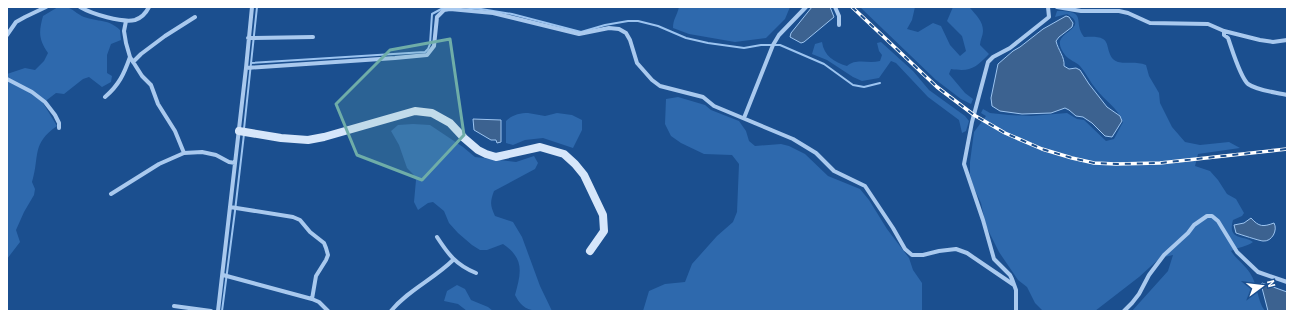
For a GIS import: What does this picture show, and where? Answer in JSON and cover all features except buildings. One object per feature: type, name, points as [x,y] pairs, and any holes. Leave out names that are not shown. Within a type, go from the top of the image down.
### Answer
[{"type":"street","points":[[7,35],[16,22],[46,7]]},
{"type":"street","points":[[80,7],[91,13],[126,21],[141,17],[149,7]]},
{"type":"street","points":[[218,311],[252,7]]},
{"type":"street","points":[[744,118],[773,45],[779,35],[806,7]]},
{"type":"street","points":[[835,7],[839,16],[839,25]]},
{"type":"street","points":[[1016,311],[1016,290],[1010,275],[994,259],[983,220],[964,164],[974,112],[988,62],[1010,48],[1049,17],[1048,7]]},
{"type":"street","points":[[1057,7],[1081,11],[1119,11],[1128,13],[1150,23],[1208,24],[1260,40],[1273,42],[1287,40]]},
{"type":"street","points":[[246,68],[427,55],[434,46],[437,17],[444,10],[450,9],[493,13],[579,34],[609,28],[619,29],[626,33],[630,40],[637,63],[652,80],[660,86],[703,97],[714,106],[793,139],[816,153],[834,171],[865,186],[894,228],[905,249],[912,255],[922,255],[956,249],[967,253],[1014,285]]},
{"type":"street","points":[[133,62],[165,36],[195,17]]},
{"type":"street","points":[[126,21],[124,31],[130,57],[151,84],[158,104],[175,131],[184,152]]},
{"type":"street","points":[[1224,30],[1224,35],[1228,38],[1242,76],[1247,83],[1255,88],[1287,95]]},
{"type":"street","points":[[248,38],[313,37]]},
{"type":"street","points":[[105,97],[119,82],[130,57]]},
{"type":"street","points":[[7,79],[32,92],[45,102],[55,115],[59,123],[59,128]]},
{"type":"street","points":[[239,131],[281,138],[308,140],[324,137],[415,111],[432,113],[450,123],[478,150],[496,157],[540,147],[564,154],[584,175],[603,215],[604,231],[590,251]]},
{"type":"street","points":[[111,194],[159,164],[184,152],[202,152],[216,155],[229,162],[235,163]]},
{"type":"street","points":[[230,207],[293,216],[300,220],[310,232],[324,243],[328,255],[316,276],[312,299]]},
{"type":"street","points":[[1124,311],[1139,294],[1149,275],[1164,255],[1188,233],[1194,225],[1207,216],[1212,216],[1218,220],[1237,252],[1247,264],[1258,272],[1287,282]]},
{"type":"street","points":[[437,237],[453,260],[468,270],[476,273]]},
{"type":"street","points":[[391,311],[402,298],[430,279],[453,260]]},
{"type":"street","points":[[223,275],[312,299],[319,302],[328,311]]},
{"type":"street","points":[[174,306],[211,311]]},
{"type":"highlighted area","points":[[450,39],[464,135],[422,180],[357,155],[336,104],[390,50]]},
{"type":"shaded area","points":[[58,7],[70,9],[89,19],[103,21],[116,26],[120,30],[121,40],[111,44],[107,55],[107,73],[112,76],[111,82],[102,87],[89,77],[83,79],[64,94],[56,93],[43,103],[57,126],[43,139],[40,145],[32,182],[35,189],[34,195],[16,230],[20,242],[7,259],[7,74],[25,68],[35,70],[44,61],[48,53],[42,43],[40,35],[43,16]]},
{"type":"shaded area","points":[[679,7],[790,7],[785,19],[766,38],[735,42],[689,34],[673,28]]},
{"type":"shaded area","points":[[812,7],[830,7],[834,17],[801,43],[790,37],[791,33]]},
{"type":"shaded area","points":[[860,7],[915,7],[912,20],[907,29],[918,32],[933,23],[941,26],[950,45],[960,56],[966,51],[962,36],[947,21],[953,7],[970,8],[982,24],[983,33],[980,45],[989,54],[980,63],[972,68],[963,70],[951,69],[949,74],[965,93],[973,99],[971,104],[961,99],[936,80]]},
{"type":"shaded area","points":[[1057,11],[1067,11],[1076,15],[1084,37],[1096,37],[1103,39],[1107,43],[1110,54],[1114,60],[1121,63],[1139,63],[1146,65],[1149,76],[1159,93],[1160,103],[1172,127],[1185,142],[1200,145],[1229,142],[1240,148],[1198,154],[1195,166],[1210,171],[1227,194],[1236,199],[1244,213],[1242,216],[1233,220],[1232,231],[1237,236],[1253,242],[1231,251],[1246,267],[1253,278],[1260,303],[1265,311],[1132,311],[1168,271],[1173,255],[1160,258],[1139,277],[1095,311],[1043,311],[1035,303],[1027,287],[1018,280],[999,252],[986,226],[981,203],[970,175],[970,162],[974,132],[986,116],[981,113],[983,109],[990,113],[1009,115],[1031,116],[1067,113],[1077,119],[1084,120],[1106,141],[1114,139],[1123,122],[1115,109],[1096,89],[1080,66],[1068,58],[1060,47],[1062,37],[1075,25],[1075,22],[1073,18],[1067,14],[1055,17]]},
{"type":"shaded area","points":[[1066,16],[1069,17],[1073,23],[1072,27],[1056,41],[1064,66],[1069,69],[1076,68],[1080,70],[1107,107],[1120,116],[1122,121],[1112,137],[1105,136],[1092,123],[1083,117],[1076,116],[1065,108],[1051,113],[1022,114],[1000,111],[992,106],[991,98],[998,64],[1043,29]]},
{"type":"shaded area","points":[[822,42],[827,55],[830,58],[847,66],[854,62],[880,61],[882,55],[879,51],[877,43],[881,42],[913,71],[929,90],[965,116],[969,121],[966,131],[962,133],[959,120],[928,97],[896,63],[891,61],[879,78],[862,81],[853,77],[827,60],[812,54],[815,44]]},
{"type":"shaded area","points":[[678,97],[705,105],[711,110],[739,121],[746,131],[749,141],[755,146],[781,144],[789,146],[805,154],[828,176],[860,189],[909,258],[913,270],[922,283],[922,311],[643,311],[649,291],[665,284],[685,282],[692,264],[717,236],[733,222],[737,212],[739,164],[732,155],[704,154],[681,143],[671,136],[665,124],[666,99]]},
{"type":"shaded area","points":[[528,113],[545,116],[557,113],[572,115],[582,120],[582,130],[573,148],[543,138],[525,140],[513,145],[506,143],[506,121],[516,115]]},
{"type":"shaded area","points":[[473,119],[501,120],[501,142],[497,143],[496,140],[491,140],[474,130]]},
{"type":"shaded area","points":[[398,125],[430,125],[475,157],[516,162],[534,156],[538,163],[535,169],[494,191],[491,206],[495,216],[513,222],[522,237],[540,286],[552,311],[530,310],[518,301],[515,295],[519,280],[520,267],[515,255],[503,244],[487,250],[480,250],[458,233],[449,223],[444,211],[433,202],[428,203],[418,210],[414,202],[416,180],[407,168],[399,145],[391,131]]},
{"type":"shaded area","points":[[1251,218],[1259,225],[1274,223],[1275,232],[1269,240],[1263,241],[1236,233],[1234,225],[1244,223]]},
{"type":"shaded area","points":[[1262,283],[1287,292],[1287,311],[1268,311]]},
{"type":"shaded area","points":[[457,285],[465,289],[471,300],[488,307],[493,311],[467,311],[458,304],[444,301],[447,291]]},
{"type":"waterway","points":[[244,129],[257,7]]},
{"type":"waterway","points":[[251,63],[425,52],[430,44],[432,14],[445,7]]},
{"type":"waterway","points":[[459,7],[512,14],[581,32],[605,25],[628,21],[638,21],[658,26],[686,38],[708,43],[744,48],[761,45],[780,45],[824,64],[853,85],[864,87],[880,83]]},
{"type":"waterway","points":[[222,311],[244,134]]},
{"type":"railway","points":[[852,7],[937,87],[974,115],[1005,133],[1042,149],[1094,163],[1116,164],[1160,163],[1287,149]]}]
